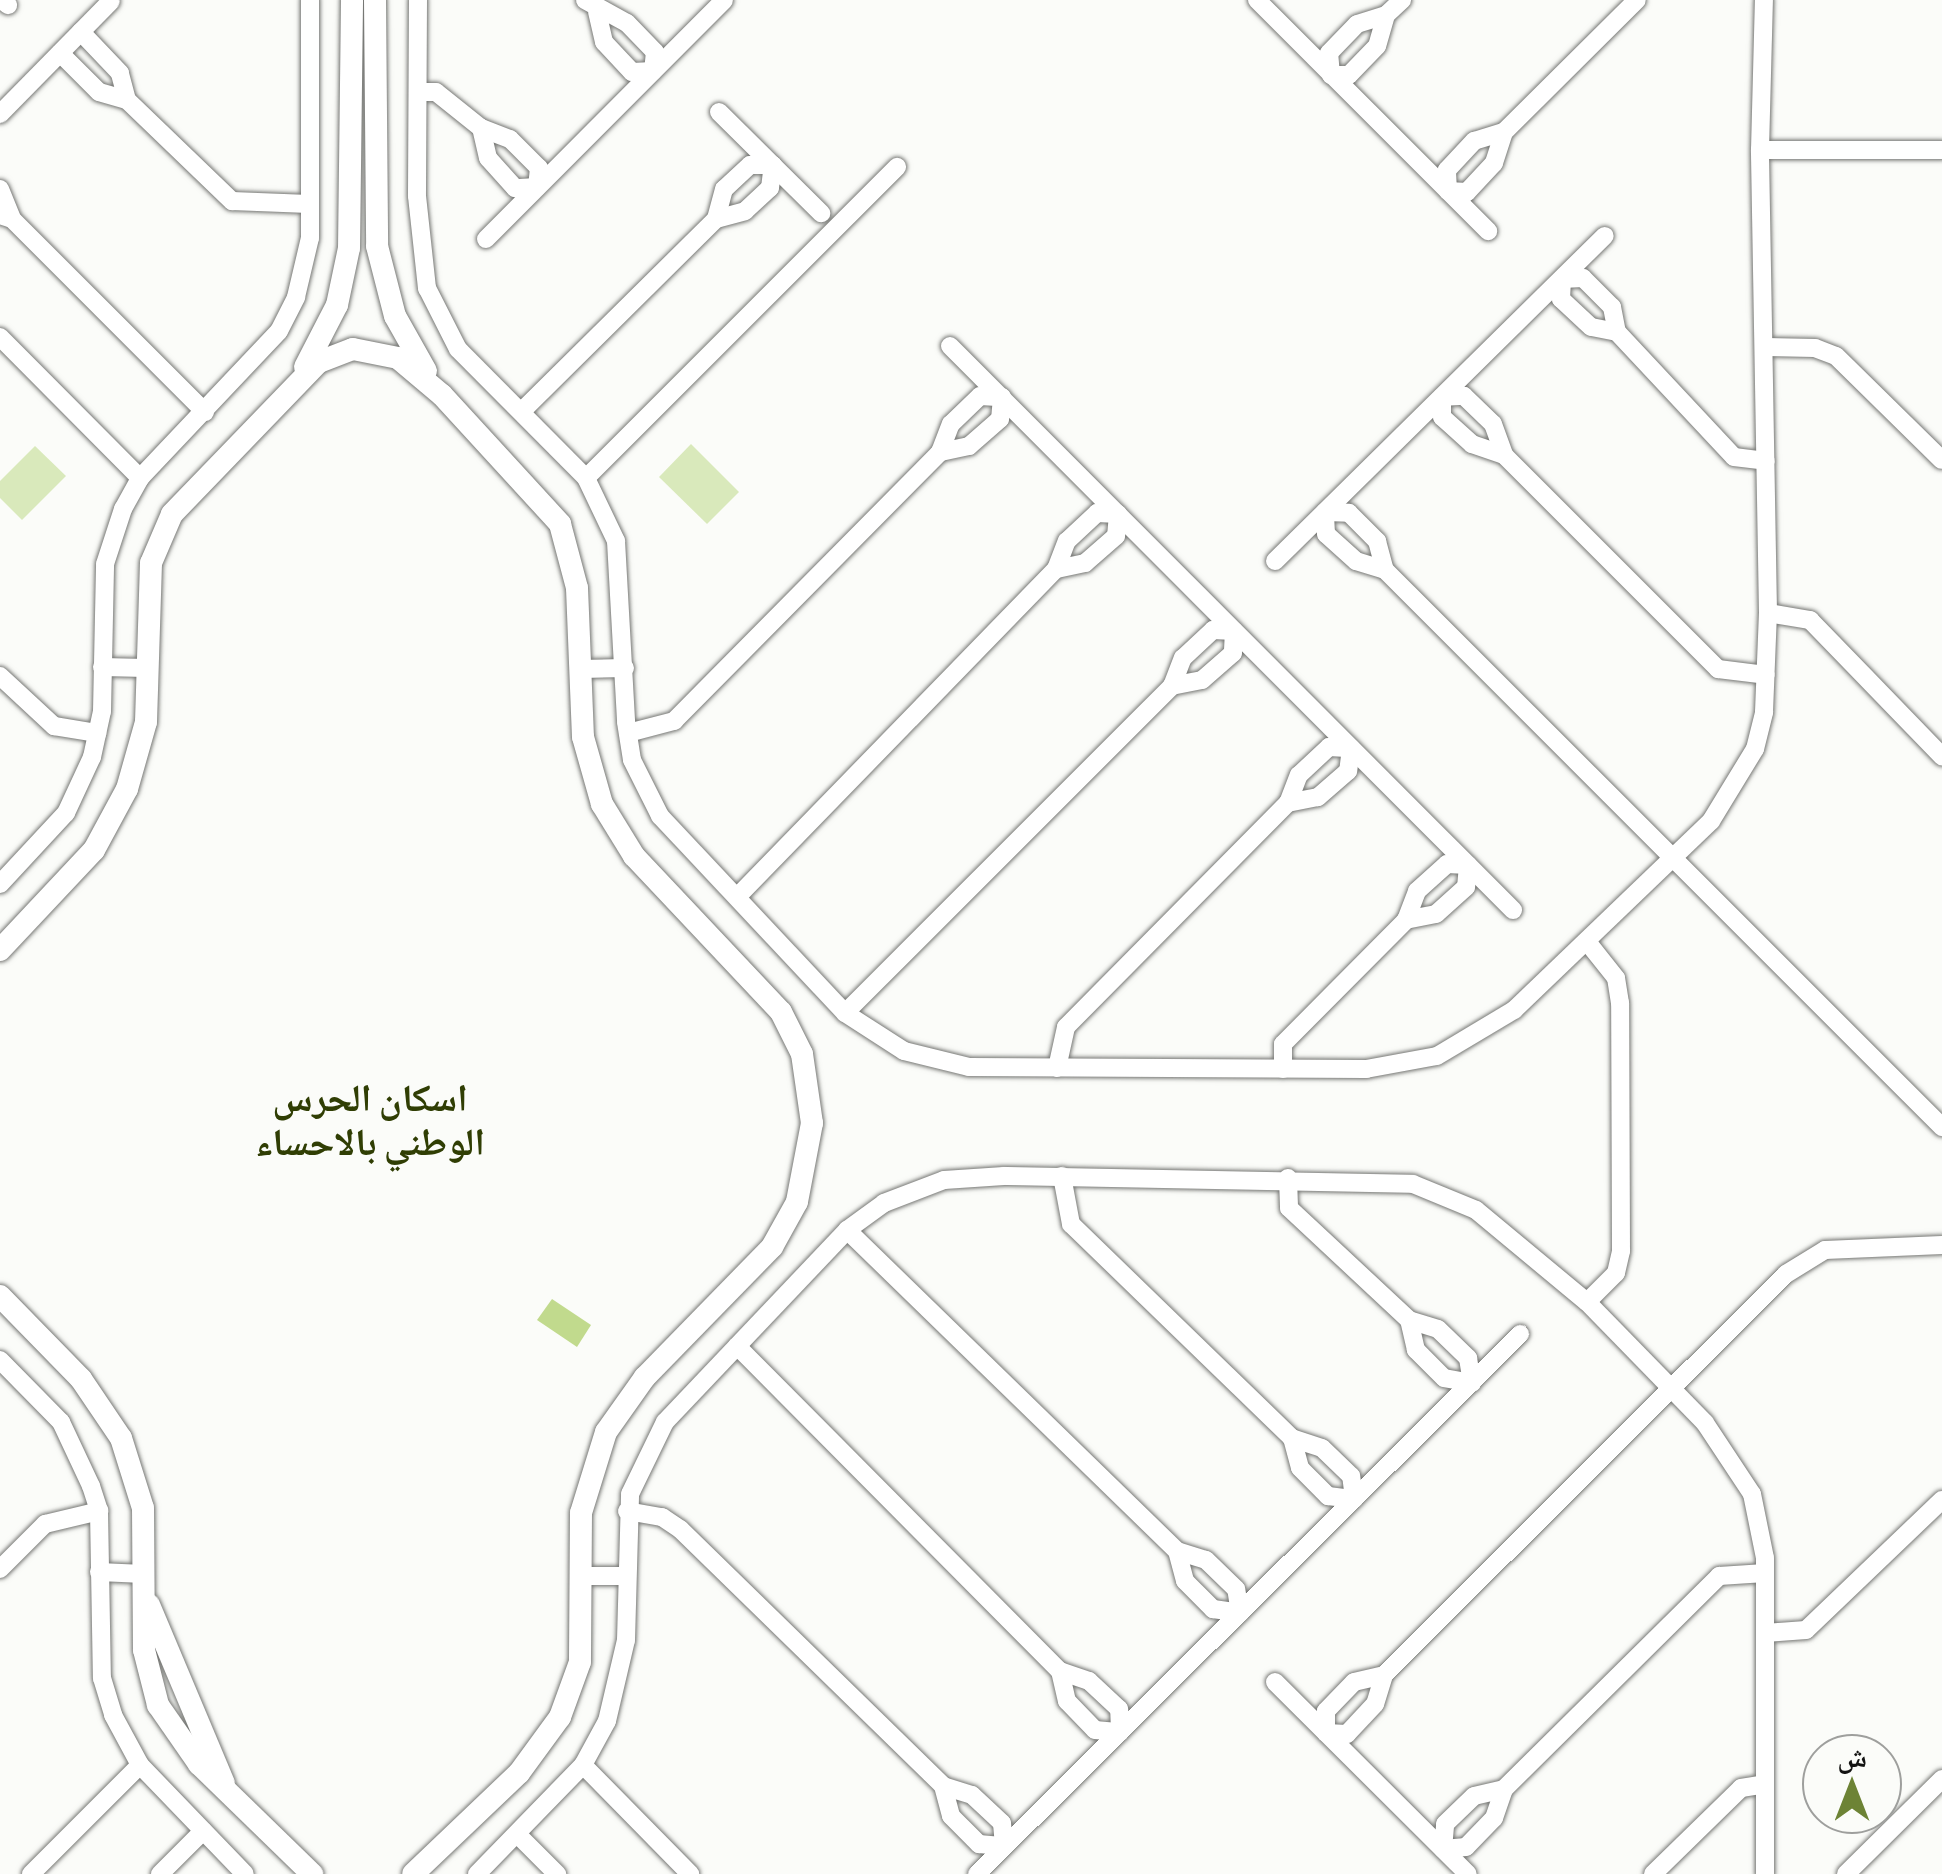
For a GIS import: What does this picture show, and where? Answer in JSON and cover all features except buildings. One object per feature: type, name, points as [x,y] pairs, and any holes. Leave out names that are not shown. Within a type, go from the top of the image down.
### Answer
[{"type":"main road","points":[[295,384],[328,328],[349,248],[352,0]]},
{"type":"main road","points":[[375,0],[377,246],[395,316],[442,394]]},
{"type":"main road","points":[[0,950],[69,881],[114,818],[139,753],[147,590],[159,536],[184,496],[295,384],[333,353],[376,349],[398,358],[442,394],[560,524],[578,588],[583,737],[602,804],[634,856],[780,1012],[802,1054],[812,1123],[797,1202],[772,1247],[645,1377],[606,1432],[581,1513],[580,1662],[560,1717],[518,1773],[422,1869]]},
{"type":"main road","points":[[0,1296],[81,1379],[121,1438],[143,1508],[144,1650],[158,1705],[174,1736],[228,1795],[312,1874]]},
{"type":"main road","points":[[284,1848],[302,1874]]},
{"type":"street","points":[[0,884],[66,813],[98,733],[105,564],[140,478],[280,331],[303,271],[309,204],[310,0]]},
{"type":"street","points":[[418,0],[416,196],[427,288],[458,350],[523,410],[586,478],[622,570],[632,760],[660,816],[845,1013],[877,1037],[930,1059],[969,1067],[1283,1069],[1366,1069],[1437,1056],[1489,1028],[1588,944],[1673,859],[1738,784],[1754,749],[1766,674],[1768,613],[1760,150],[1764,0]]},
{"type":"street","points":[[486,239],[724,0]]},
{"type":"street","points":[[1257,0],[1488,232]]},
{"type":"street","points":[[1332,74],[1329,53],[1356,24],[1386,15],[1402,0]]},
{"type":"street","points":[[1448,191],[1467,192],[1494,162],[1504,132],[1637,0]]},
{"type":"street","points":[[0,114],[111,1]]},
{"type":"street","points":[[591,6],[604,42],[632,72],[653,72]]},
{"type":"street","points":[[591,6],[627,23],[655,52],[653,72]]},
{"type":"street","points":[[1332,74],[1350,75],[1368,56],[1384,33],[1386,15]]},
{"type":"street","points":[[80,32],[120,72],[127,100]]},
{"type":"street","points":[[60,53],[98,92],[127,100],[232,200],[309,204]]},
{"type":"street","points":[[418,92],[436,92],[481,128],[510,139],[539,168],[537,188]]},
{"type":"street","points":[[719,112],[822,214]]},
{"type":"street","points":[[481,128],[488,158],[515,188],[537,188]]},
{"type":"street","points":[[1448,191],[1447,170],[1474,141],[1504,132]]},
{"type":"street","points":[[1760,150],[1942,150]]},
{"type":"street","points":[[716,220],[724,189],[750,165],[772,165]]},
{"type":"street","points":[[523,410],[716,220],[745,210],[770,188],[772,165]]},
{"type":"street","points":[[586,478],[897,167]]},
{"type":"street","points":[[0,189],[6,217],[205,412]]},
{"type":"street","points":[[1275,562],[1605,236]]},
{"type":"street","points":[[1562,279],[1584,278],[1612,307],[1618,332],[1734,457],[1766,461]]},
{"type":"street","points":[[1562,279],[1561,299],[1591,327],[1618,332]]},
{"type":"street","points":[[0,336],[140,478]]},
{"type":"street","points":[[950,346],[1513,910]]},
{"type":"street","points":[[1766,347],[1815,348],[1836,356],[1942,460]]},
{"type":"street","points":[[628,733],[674,721],[940,452],[951,424],[980,396],[1002,397]]},
{"type":"street","points":[[1442,397],[1464,396],[1493,424],[1504,455],[1718,669],[1766,674]]},
{"type":"street","points":[[940,452],[969,446],[990,428],[1000,419],[1002,397]]},
{"type":"street","points":[[1442,397],[1442,417],[1472,444],[1504,455]]},
{"type":"street","points":[[1325,512],[1349,513],[1377,541],[1386,570],[1942,1127]]},
{"type":"street","points":[[1325,512],[1326,534],[1356,561],[1386,570]]},
{"type":"street","points":[[738,896],[1056,569],[1067,541],[1096,513],[1118,514]]},
{"type":"street","points":[[1056,569],[1086,563],[1116,536],[1118,514]]},
{"type":"street","points":[[1768,613],[1810,620],[1940,747]]},
{"type":"street","points":[[845,1013],[1172,686],[1184,658],[1213,630],[1234,631]]},
{"type":"street","points":[[1172,686],[1202,680],[1232,654],[1234,631]]},
{"type":"street","points":[[102,667],[146,668]]},
{"type":"street","points":[[580,669],[625,668]]},
{"type":"street","points":[[0,676],[54,726],[98,733]]},
{"type":"street","points":[[1058,1068],[1066,1027],[1288,804],[1299,775],[1329,747],[1351,748]]},
{"type":"street","points":[[1288,804],[1318,797],[1348,770],[1351,748]]},
{"type":"street","points":[[1283,1069],[1283,1044],[1406,920],[1417,891],[1447,864],[1468,865]]},
{"type":"street","points":[[1406,920],[1436,914],[1466,887],[1468,865]]},
{"type":"street","points":[[1587,1302],[1616,1273],[1622,1251],[1620,1003],[1616,978],[1588,944]]},
{"type":"street","points":[[1062,1176],[1071,1224],[1292,1438],[1322,1448],[1351,1476],[1354,1499]]},
{"type":"street","points":[[477,1874],[584,1765],[607,1720],[620,1676],[627,1511],[652,1440],[847,1230],[884,1202],[944,1180],[1062,1176],[1377,1179],[1448,1196],[1506,1232],[1587,1302],[1733,1456],[1761,1528],[1766,1634],[1765,1874]]},
{"type":"street","points":[[1288,1178],[1289,1208],[1409,1320],[1438,1329],[1468,1358],[1472,1383]]},
{"type":"street","points":[[847,1230],[1177,1551],[1206,1560],[1236,1589],[1240,1613]]},
{"type":"street","points":[[1326,1733],[1347,1734],[1375,1704],[1384,1675],[1803,1260],[1852,1246],[1942,1245]]},
{"type":"street","points":[[1409,1320],[1416,1350],[1444,1378],[1472,1383]]},
{"type":"street","points":[[976,1874],[1520,1334]]},
{"type":"street","points":[[738,1346],[1060,1671],[1089,1681],[1119,1709],[1120,1732]]},
{"type":"street","points":[[0,1360],[60,1422],[98,1511],[102,1678],[140,1765],[246,1874]]},
{"type":"street","points":[[1292,1438],[1300,1468],[1328,1496],[1354,1499]]},
{"type":"street","points":[[1766,1634],[1806,1630],[1937,1502],[1942,1482]]},
{"type":"street","points":[[0,1569],[45,1524],[98,1511]]},
{"type":"street","points":[[627,1511],[662,1517],[680,1529],[943,1786],[972,1795],[1002,1824],[1004,1846]]},
{"type":"street","points":[[1177,1551],[1185,1581],[1212,1609],[1240,1613]]},
{"type":"street","points":[[99,1572],[144,1584]]},
{"type":"street","points":[[1443,1849],[1466,1848],[1494,1818],[1504,1788],[1718,1576],[1765,1574]]},
{"type":"street","points":[[580,1576],[624,1576]]},
{"type":"street","points":[[1060,1671],[1068,1701],[1095,1730],[1120,1732]]},
{"type":"street","points":[[1326,1733],[1326,1710],[1354,1682],[1384,1675]]},
{"type":"street","points":[[1275,1682],[1468,1874]]},
{"type":"street","points":[[31,1874],[140,1765]]},
{"type":"street","points":[[584,1765],[690,1874]]},
{"type":"street","points":[[1846,1874],[1942,1780]]},
{"type":"street","points":[[1653,1874],[1741,1788],[1765,1784]]},
{"type":"street","points":[[943,1786],[951,1816],[979,1844],[1004,1846]]},
{"type":"street","points":[[1443,1849],[1445,1824],[1474,1796],[1504,1788]]},
{"type":"street","points":[[160,1874],[203,1831]]},
{"type":"street","points":[[517,1834],[556,1874]]},
{"type":"shaded area","points":[[691,444],[739,492],[707,524],[659,477]]},
{"type":"shaded area","points":[[35,446],[66,476],[22,520],[0,498],[0,481]]},
{"type":"shaded area","points":[[552,1299],[591,1325],[577,1347],[537,1320]]},
{"type":"district","name":"اسكان الحرس الوطني بالاحساء","points":[[370,1118]]}]
